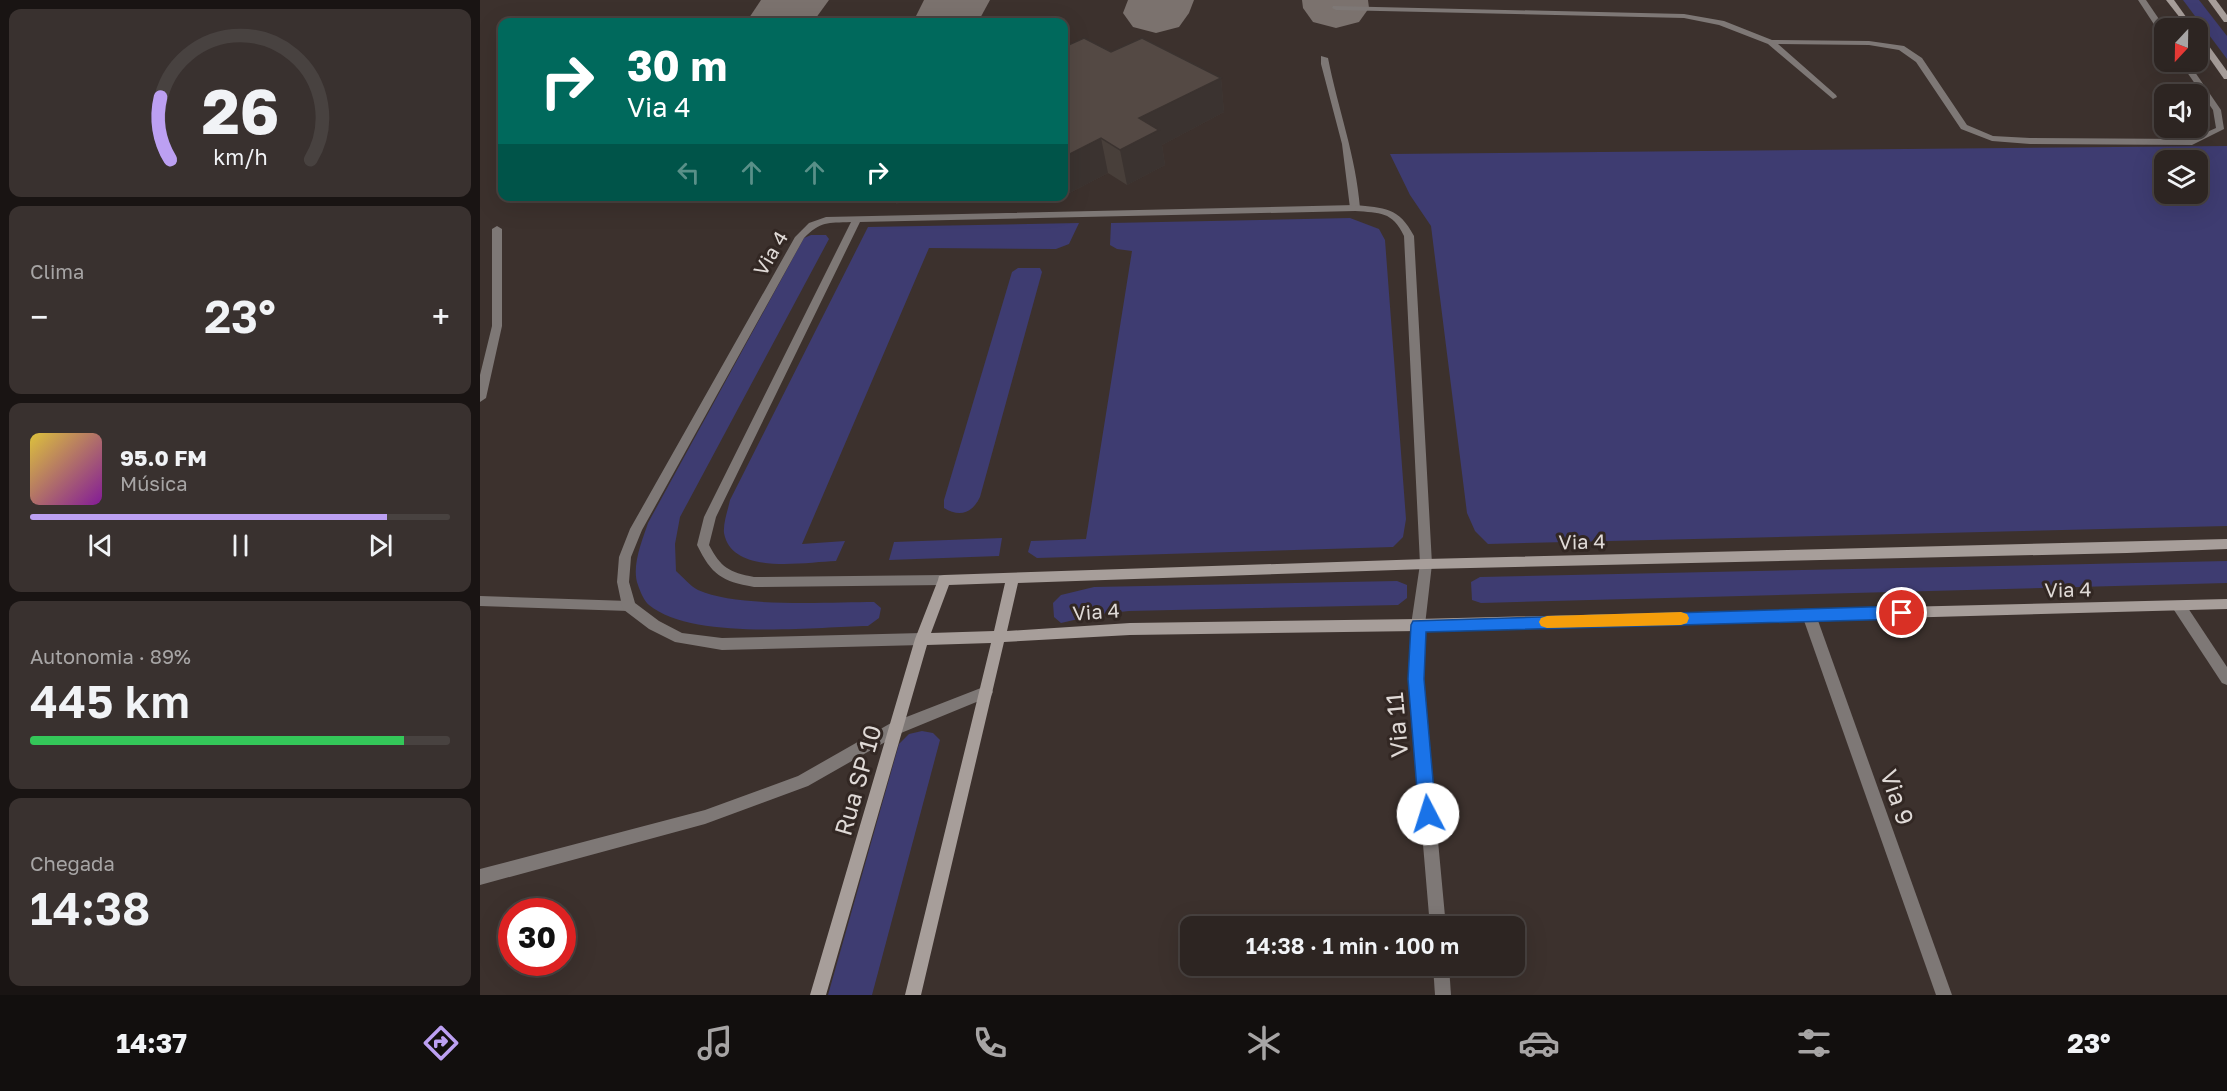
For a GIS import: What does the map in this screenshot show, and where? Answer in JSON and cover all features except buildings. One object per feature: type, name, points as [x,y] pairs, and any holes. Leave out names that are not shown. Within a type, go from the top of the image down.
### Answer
[{"type":"street","points":[[2142,0],[2154,18]]},
{"type":"street","points":[[2170,0],[2184,18]]},
{"type":"street","points":[[2212,0],[2227,20]]},
{"type":"street","points":[[1336,8],[1684,16],[1721,23],[1771,42],[1869,43],[1901,48],[1919,60],[1964,127],[1992,138],[2030,141],[2192,142],[2220,129],[2217,110],[2191,72]]},
{"type":"street","points":[[1771,42],[1833,97]]},
{"type":"street","points":[[2208,50],[2227,76]]},
{"type":"street","points":[[1324,58],[1327,77],[1341,120],[1355,208]]},
{"type":"street","name":"Via 11","points":[[856,219],[1355,208],[1389,212],[1403,222],[1409,236],[1426,564],[1418,625],[1416,679],[1436,916]]},
{"type":"street","name":"Via 4","points":[[2227,544],[2103,549],[1426,564],[944,580],[754,582],[726,577],[710,561],[703,545],[710,517],[856,219],[826,220],[812,225],[800,237],[636,529],[625,557],[623,582],[629,606],[654,625],[680,638],[722,644],[1000,637],[1130,629],[1418,625],[2227,604]]},
{"type":"street","points":[[480,398],[497,326],[497,229]]},
{"type":"street","points":[[913,995],[1013,578]]},
{"type":"street","name":"Rua SP 10","points":[[818,995],[922,639],[944,580]]},
{"type":"street","points":[[480,601],[629,606]]},
{"type":"street","points":[[2179,606],[2227,679]]},
{"type":"street","name":"Via 9","points":[[1809,615],[1944,995]]},
{"type":"street","points":[[480,877],[705,817],[803,781],[896,728],[986,692]]},
{"type":"street","points":[[1442,976],[1443,995]]},
{"type":"shaded area","points":[[2183,0],[2199,0],[2227,36],[2227,59],[2208,34],[2208,18],[2196,18]]},
{"type":"shaded area","points":[[2227,146],[2227,526],[1488,544],[1475,531],[1467,513],[1431,226],[1410,195],[1390,154]]},
{"type":"shaded area","points":[[1350,218],[1379,229],[1385,240],[1406,519],[1403,537],[1393,547],[1037,558],[1028,552],[1031,541],[1086,539],[1132,251],[1117,249],[1110,245],[1111,223]]},
{"type":"shaded area","points":[[1079,223],[1069,244],[1056,249],[929,248],[802,544],[845,541],[836,561],[771,564],[740,556],[730,547],[724,529],[730,500],[868,227]]},
{"type":"shaded area","points":[[811,235],[826,235],[829,239],[680,517],[675,544],[676,571],[698,590],[715,596],[784,603],[874,602],[881,608],[879,618],[868,626],[754,629],[694,624],[669,616],[647,603],[636,578],[638,554],[648,523],[804,238]]},
{"type":"shaded area","points":[[1018,268],[1040,268],[1042,272],[980,497],[973,507],[965,512],[950,511],[944,508],[944,500],[1012,272]]},
{"type":"shaded area","points":[[1002,538],[999,556],[889,560],[894,542]]},
{"type":"shaded area","points":[[2227,561],[2227,583],[1481,603],[1472,600],[1471,582],[1480,577]]},
{"type":"shaded area","points":[[1397,581],[1407,585],[1407,598],[1398,605],[1129,611],[1100,614],[1061,623],[1054,617],[1053,603],[1061,595],[1094,587]]},
{"type":"shaded area","points":[[922,731],[933,733],[940,740],[872,995],[828,995],[899,744],[909,734]]},
{"type":"taxiway","points":[[782,18],[796,0]]},
{"type":"taxiway","points":[[949,16],[957,0]]},
{"type":"taxiway","points":[[1156,13],[1161,0]]},
{"type":"taxiway","points":[[1335,0],[1336,8]]},
{"type":"slow traffic","points":[[1547,622],[1681,618]]},
{"type":"route","points":[[1428,814],[1416,679],[1418,625],[1902,613]]}]
